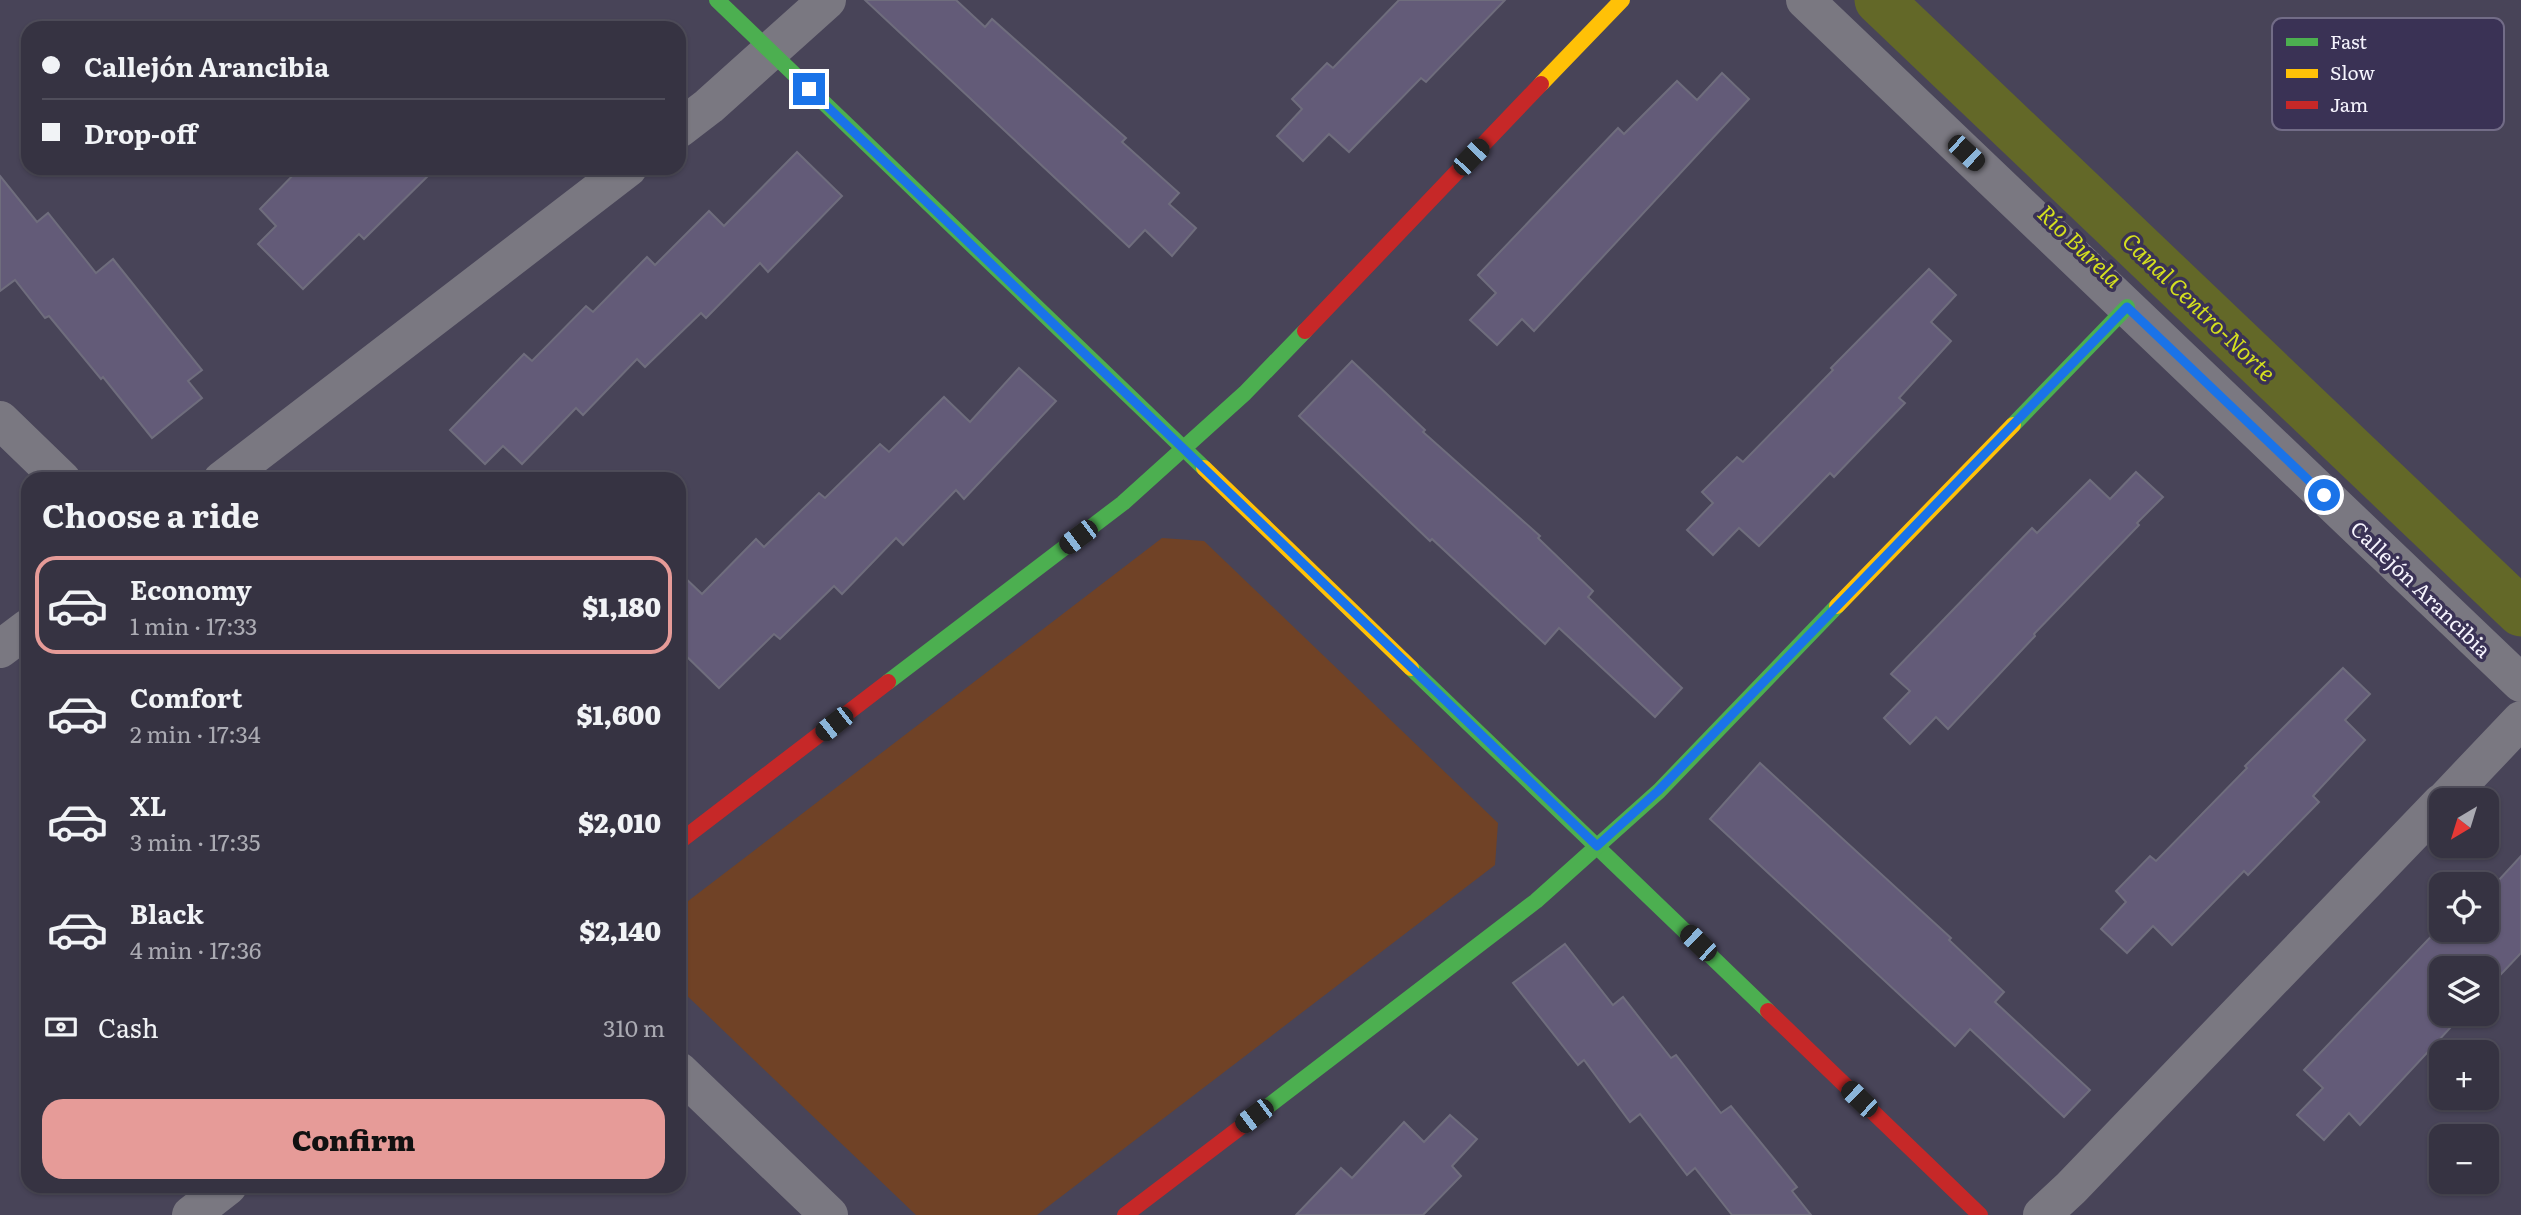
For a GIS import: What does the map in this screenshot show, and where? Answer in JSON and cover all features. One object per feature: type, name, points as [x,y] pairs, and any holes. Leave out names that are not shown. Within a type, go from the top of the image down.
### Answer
[{"type":"street","points":[[717,0],[1980,1215]]},
{"type":"street","points":[[686,124],[827,0]]},
{"type":"street","points":[[686,837],[1123,503],[1245,393],[1622,0]]},
{"type":"street","name":"Callejón Arancibia","points":[[1805,0],[2521,683]]},
{"type":"street","points":[[232,472],[619,175]]},
{"type":"street","points":[[1125,1215],[1536,901],[1658,791],[2127,307]]},
{"type":"street","points":[[0,420],[54,472]]},
{"type":"street","points":[[0,649],[21,633]]},
{"type":"street","points":[[2456,788],[2521,720]]},
{"type":"street","points":[[2042,1215],[2429,817]]},
{"type":"street","points":[[686,1078],[829,1215]]},
{"type":"street","points":[[191,1215],[219,1193]]},
{"type":"shaded area","points":[[1162,538],[1204,541],[1498,823],[1495,865],[1037,1215],[916,1215],[686,995],[686,903]]},
{"type":"building","points":[[865,0],[956,0],[985,27],[992,19],[1126,138],[1122,142],[1179,193],[1169,204],[1196,228],[1172,256],[1145,230],[1129,247]]},
{"type":"building","points":[[1399,0],[1505,0],[1426,82],[1421,78],[1349,152],[1329,134],[1303,161],[1277,136],[1302,109],[1292,99],[1327,63],[1333,68]]},
{"type":"building","points":[[1722,73],[1749,99],[1534,331],[1522,319],[1497,345],[1470,320],[1496,293],[1478,275],[1618,128],[1624,134],[1677,81],[1697,100]]},
{"type":"building","points":[[797,152],[842,196],[768,272],[760,263],[706,318],[701,313],[645,367],[637,359],[583,415],[576,408],[522,464],[503,446],[485,464],[450,430],[524,354],[532,361],[586,306],[593,312],[647,257],[655,265],[709,211],[724,226]]},
{"type":"building","points":[[293,175],[429,175],[364,239],[359,234],[303,289],[258,244],[276,226],[260,209]]},
{"type":"building","points":[[0,176],[37,222],[48,213],[96,273],[113,259],[202,370],[188,381],[202,398],[152,438],[103,377],[101,379],[49,316],[45,318],[15,280],[0,291]]},
{"type":"building","points":[[1929,269],[1956,295],[1931,322],[1951,341],[1899,398],[1905,403],[1834,477],[1830,473],[1759,546],[1739,528],[1713,555],[1687,530],[1713,503],[1702,492],[1737,457],[1743,462]]},
{"type":"building","points":[[1352,361],[1425,430],[1423,432],[1540,536],[1538,538],[1593,591],[1588,597],[1682,688],[1655,717],[1559,628],[1545,644],[1432,539],[1430,541],[1299,416]]},
{"type":"building","points":[[1019,368],[1056,401],[964,499],[956,490],[903,545],[896,538],[842,594],[834,586],[780,639],[774,634],[719,688],[686,656],[686,579],[702,594],[756,539],[764,547],[819,493],[825,498],[880,444],[889,452],[944,397],[970,422]]},
{"type":"building","points":[[2136,472],[2163,497],[1948,729],[1936,717],[1910,744],[1884,718],[1910,691],[1891,674],[2032,528],[2037,533],[2090,480],[2110,499]]},
{"type":"building","points":[[2343,668],[2370,694],[2345,720],[2365,740],[2313,796],[2319,802],[2248,875],[2244,871],[2172,945],[2153,926],[2127,953],[2101,929],[2126,902],[2116,891],[2150,856],[2156,861],[2247,768],[2245,766]]},
{"type":"building","points":[[1760,763],[1951,938],[1949,940],[2004,992],[1995,1002],[2090,1090],[2064,1117],[1970,1029],[1955,1046],[1710,819]]},
{"type":"building","points":[[2521,856],[2521,953],[2499,976],[2499,956],[2429,956],[2429,1026],[2452,1026],[2439,1040],[2429,1040],[2429,1051],[2360,1125],[2349,1113],[2324,1140],[2297,1115],[2323,1088],[2304,1070],[2429,939],[2429,942],[2499,942],[2499,880]]},
{"type":"building","points":[[1565,944],[1613,1005],[1623,997],[1671,1058],[1676,1055],[1721,1113],[1731,1106],[1797,1187],[1792,1191],[1811,1215],[1732,1215],[1695,1168],[1687,1175],[1640,1114],[1630,1122],[1584,1060],[1578,1065],[1513,983]]},
{"type":"building","points":[[1450,1115],[1477,1139],[1452,1166],[1461,1176],[1423,1215],[1296,1215],[1341,1168],[1352,1178],[1404,1122],[1424,1142]]},
{"type":"waterway","name":"Canal Centro-Norte","points":[[1879,0],[2521,612]]},
{"type":"traffic: fast","points":[[717,0],[1204,468]]},
{"type":"traffic: fast","points":[[2013,425],[2127,307]]},
{"type":"traffic: fast","points":[[888,682],[1123,503],[1245,393],[1305,331]]},
{"type":"traffic: fast","points":[[1254,1117],[1536,901],[1659,791],[1837,606]]},
{"type":"traffic: fast","points":[[1411,668],[1768,1011]]},
{"type":"traffic: slow","points":[[1541,84],[1622,0]]},
{"type":"traffic: slow","points":[[1837,606],[2013,425]]},
{"type":"traffic: slow","points":[[1204,468],[1411,668]]},
{"type":"traffic: jam","points":[[1305,331],[1541,84]]},
{"type":"traffic: jam","points":[[686,837],[888,682]]},
{"type":"traffic: jam","points":[[1768,1011],[1980,1215]]},
{"type":"traffic: jam","points":[[1125,1215],[1254,1117]]},
{"type":"route","points":[[809,89],[1597,846],[1658,791],[2127,307],[2324,495]]},
{"type":"water label","name":"Río Burela","points":[[2081,245]]}]
